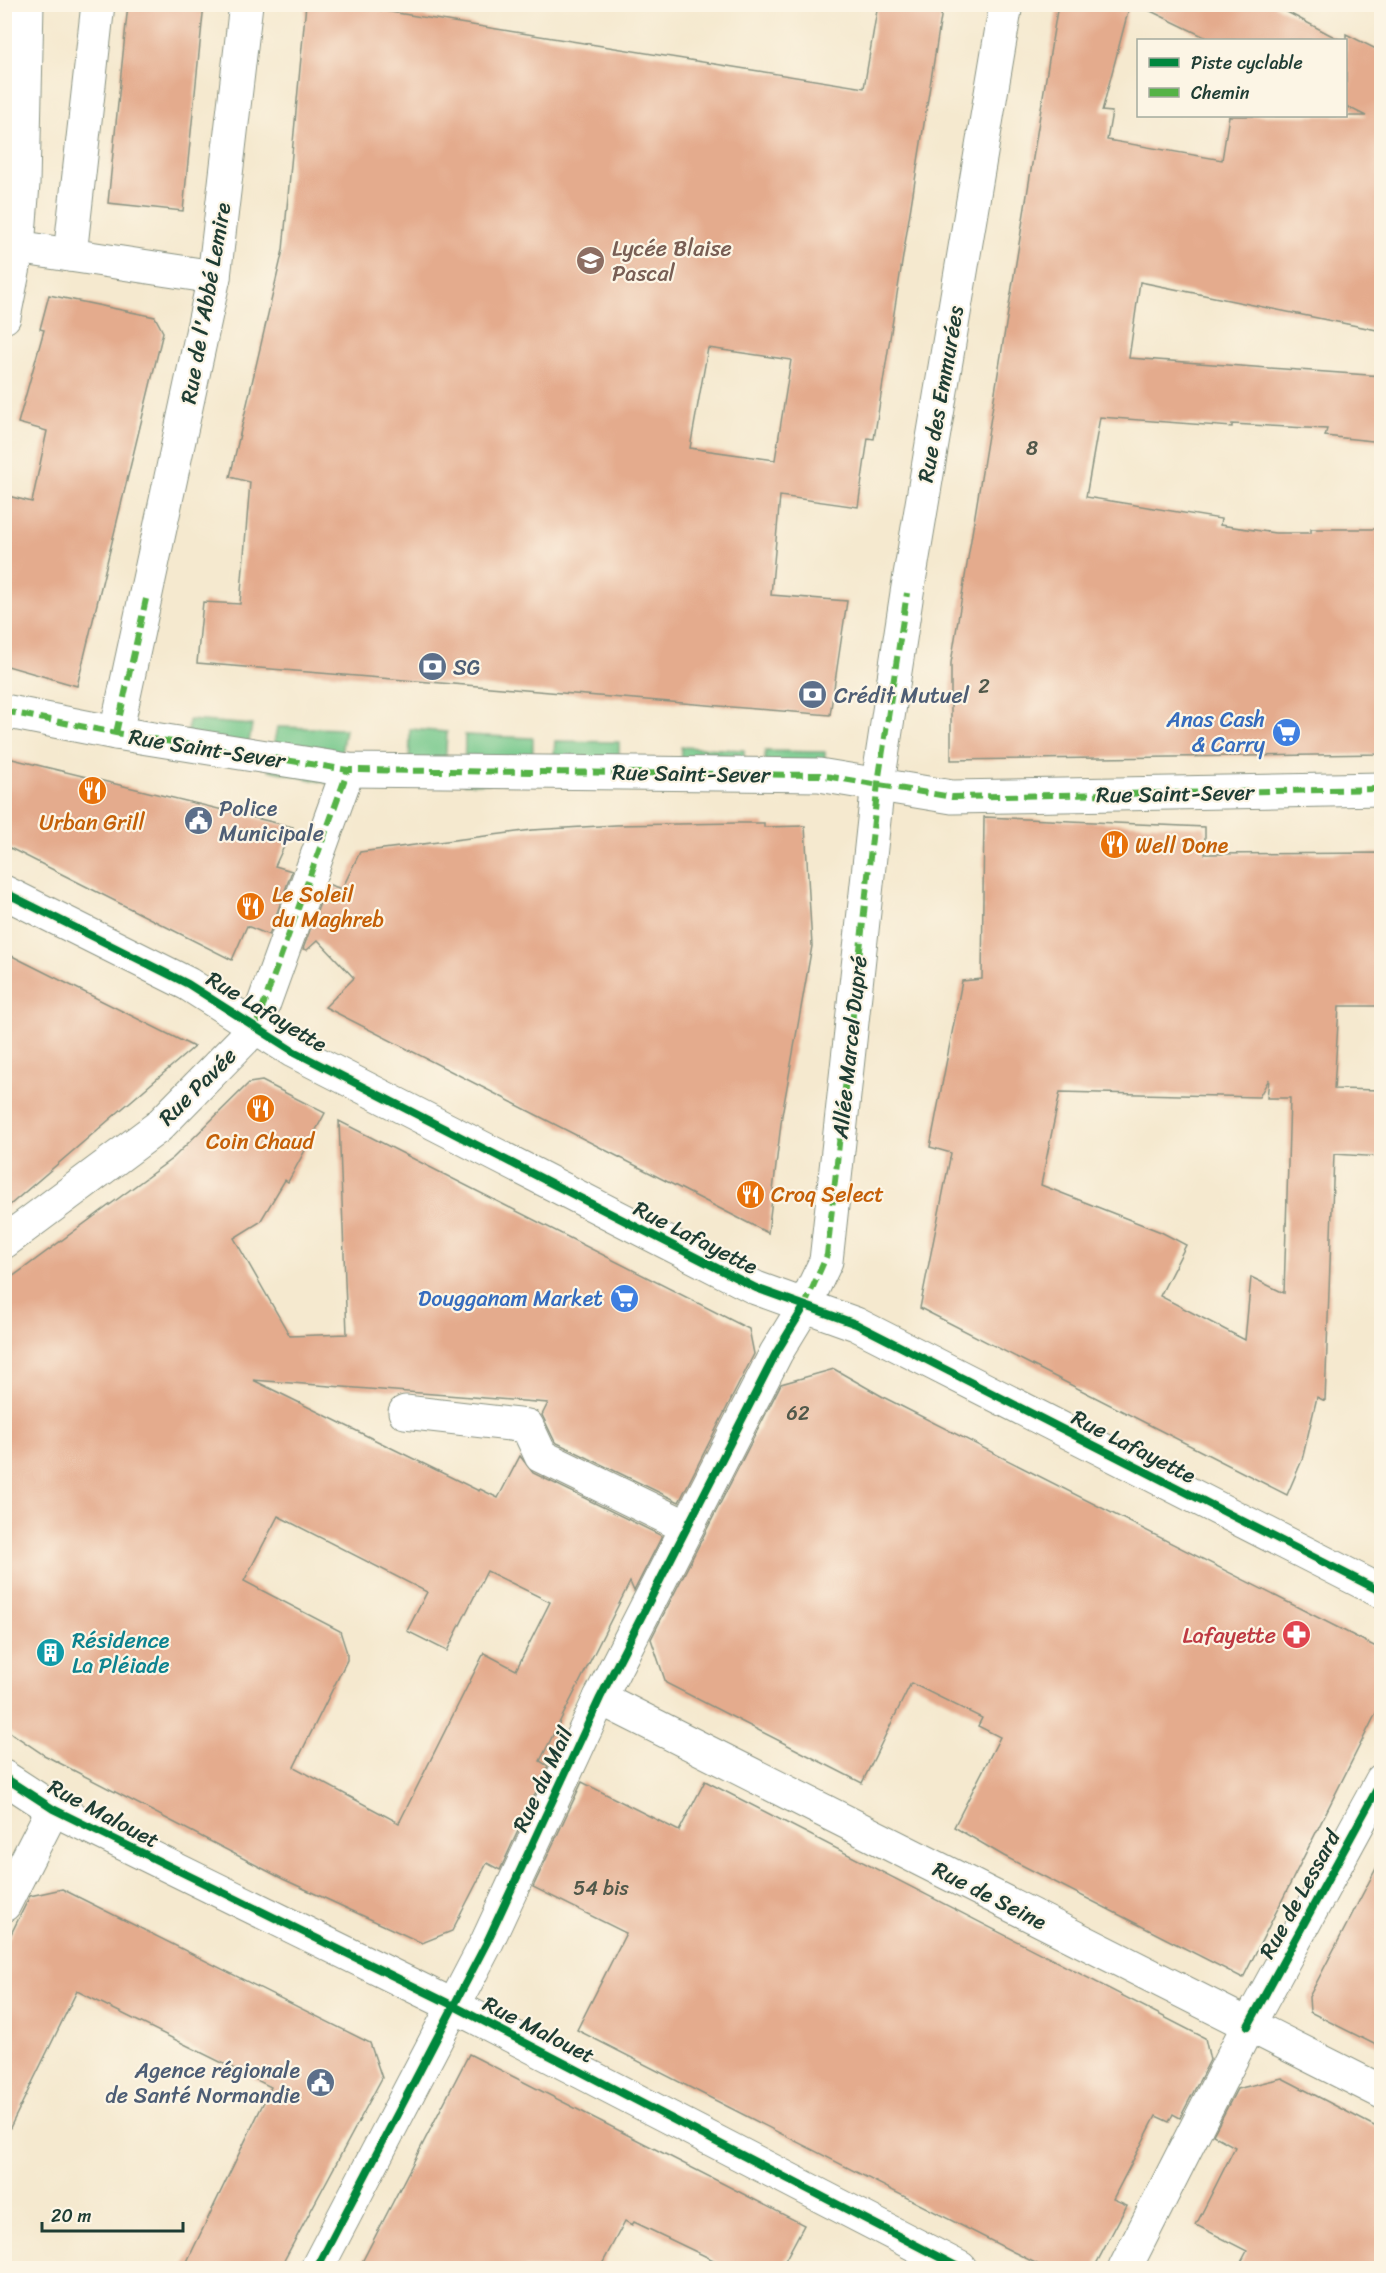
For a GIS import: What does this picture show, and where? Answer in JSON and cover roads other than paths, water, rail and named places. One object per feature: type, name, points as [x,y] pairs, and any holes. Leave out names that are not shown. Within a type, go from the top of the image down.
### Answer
[{"type":"street","points":[[4,317],[11,246],[23,184],[27,4]]},
{"type":"street","points":[[70,255],[98,4]]},
{"type":"street","name":"Rue de l'Abbé Lemire","points":[[116,734],[214,277],[246,4]]},
{"type":"street","name":"Rue des Emmurées","points":[[878,783],[907,593],[1006,4]]},
{"type":"street","points":[[11,246],[214,277]]},
{"type":"street","name":"Rue Saint-Sever","points":[[4,711],[116,734],[348,770],[819,775],[878,783],[952,798],[1382,789]]},
{"type":"street","name":"Rue Pavée","points":[[4,1242],[158,1127],[255,1028],[348,770]]},
{"type":"street","name":"Allée Marcel Dupré","points":[[804,1307],[827,1255],[878,783]]},
{"type":"street","name":"Rue Lafayette","points":[[4,892],[188,984],[293,1051],[756,1288],[856,1324],[1382,1592]]},
{"type":"street","name":"Rue du Mail","points":[[317,2268],[488,1942],[600,1698],[776,1353],[804,1307]]},
{"type":"street","points":[[405,1412],[527,1426],[541,1456],[687,1527]]},
{"type":"street","name":"Rue de Seine","points":[[600,1698],[1382,2092]]},
{"type":"street","name":"Rue Malouet","points":[[4,1777],[53,1809],[454,2006],[960,2268]]},
{"type":"street","name":"Rue de Lessard","points":[[1125,2268],[1248,2025],[1382,1780]]},
{"type":"street","points":[[4,1905],[53,1809]]},
{"type":"place","name":"Lycée Blaise Pascal","points":[[591,261]]},
{"type":"place","name":"SG","points":[[432,667]]},
{"type":"place","name":"Crédit Mutuel","points":[[813,695]]},
{"type":"place","name":"Anas Cash & Carry","points":[[1286,732]]},
{"type":"place","name":"Urban Grill","points":[[92,790]]},
{"type":"place","name":"Police Municipale","points":[[198,821]]},
{"type":"place","name":"Well Done","points":[[1114,845]]},
{"type":"place","name":"Le Soleil du Maghreb","points":[[251,907]]},
{"type":"place","name":"Coin Chaud","points":[[260,1109]]},
{"type":"place","name":"Croq Select","points":[[750,1194]]},
{"type":"place","name":"Dougganam Market","points":[[624,1298]]},
{"type":"place","name":"Lafayette","points":[[1297,1635]]},
{"type":"place","name":"Résidence La Pléiade","points":[[51,1653]]},
{"type":"place","name":"Agence régionale de Santé Normandie","points":[[321,2083]]}]
